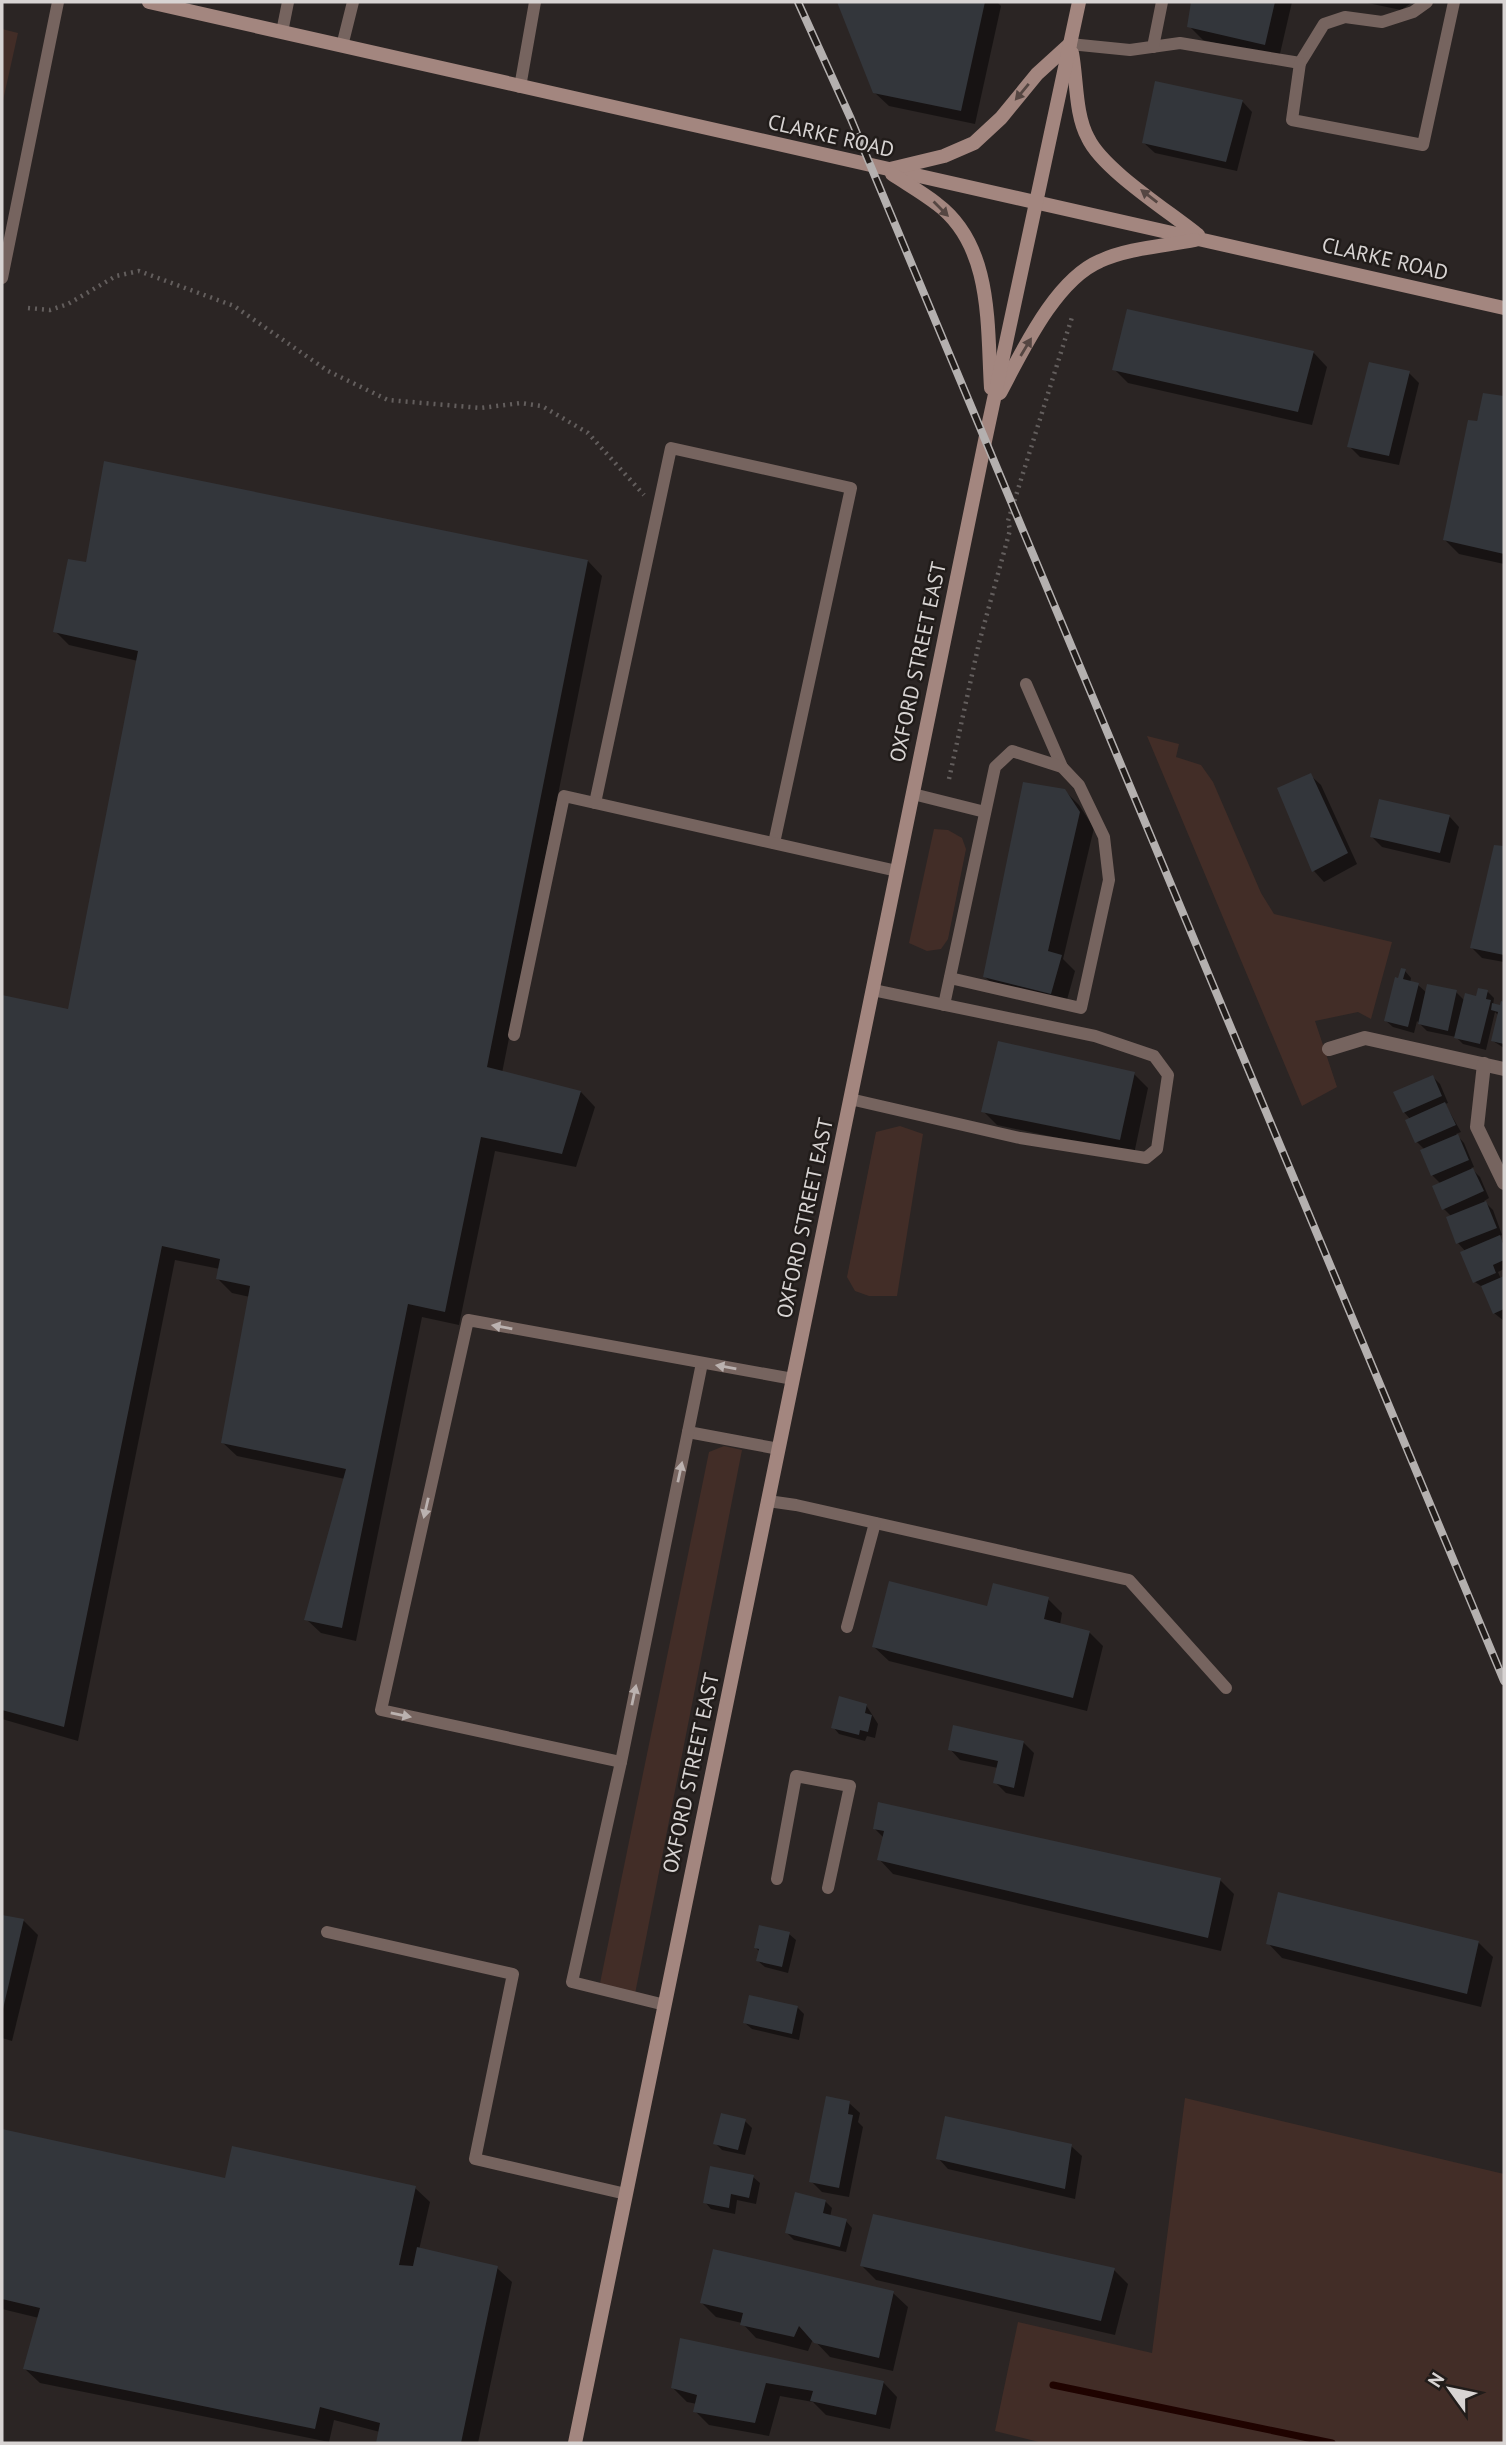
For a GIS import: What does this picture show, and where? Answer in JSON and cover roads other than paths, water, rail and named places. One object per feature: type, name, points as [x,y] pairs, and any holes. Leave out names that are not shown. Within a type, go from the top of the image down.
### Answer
[{"type":"main road","name":"CLARKE ROAD","points":[[149,2],[886,170],[1037,200],[1504,308]]},
{"type":"main road","name":"OXFORD STREET EAST","points":[[575,2443],[992,407],[1079,2]]},
{"type":"main road","points":[[886,170],[944,156],[974,143],[1001,118],[1037,74],[1070,44]]},
{"type":"main road","points":[[1070,44],[1080,114],[1088,140],[1113,168],[1202,238]]},
{"type":"main road","points":[[886,170],[939,205],[973,248],[983,289],[992,407]]},
{"type":"main road","points":[[992,407],[1052,306],[1082,271],[1114,255],[1202,238]]},
{"type":"street","points":[[1329,1049],[1365,1038],[1504,1069]]},
{"type":"street","points":[[1484,1064],[1477,1128],[1504,1183]]},
{"type":"lane","points":[[2,278],[58,2]]},
{"type":"lane","points":[[282,32],[288,2]]},
{"type":"lane","points":[[342,46],[353,2]]},
{"type":"lane","points":[[520,87],[535,2]]},
{"type":"lane","points":[[1153,47],[1162,2]]},
{"type":"lane","points":[[1427,2],[1413,12],[1382,22],[1345,17],[1324,24],[1300,63],[1292,120],[1423,145],[1454,2]]},
{"type":"lane","points":[[1070,44],[1130,50],[1180,43],[1300,63]]},
{"type":"lane","points":[[595,803],[671,448],[851,488],[774,843]]},
{"type":"lane","points":[[950,978],[1081,1008],[1109,880],[1104,837],[1079,785],[1062,767],[1026,684]]},
{"type":"lane","points":[[944,1005],[995,767],[1012,751],[1062,767]]},
{"type":"lane","points":[[913,794],[985,812]]},
{"type":"lane","points":[[514,1035],[564,796],[897,871]]},
{"type":"lane","points":[[850,1099],[1020,1138],[1146,1158],[1157,1149],[1168,1075],[1154,1056],[1095,1037],[873,990]]},
{"type":"lane","points":[[621,1762],[381,1710],[468,1320],[793,1379]]},
{"type":"lane","points":[[665,2005],[572,1982],[621,1762],[702,1363]]},
{"type":"lane","points":[[688,1432],[779,1449]]},
{"type":"lane","points":[[768,1502],[875,1522],[1129,1580],[1226,1688]]},
{"type":"lane","points":[[847,1627],[875,1522]]},
{"type":"lane","points":[[777,1879],[796,1776],[849,1786],[828,1888]]},
{"type":"lane","points":[[327,1932],[513,1974],[475,2159],[626,2194]]},
{"type":"waterway","points":[[1053,2385],[1332,2443]]},
{"type":"railway","points":[[798,2],[851,119],[1504,1681]]}]
